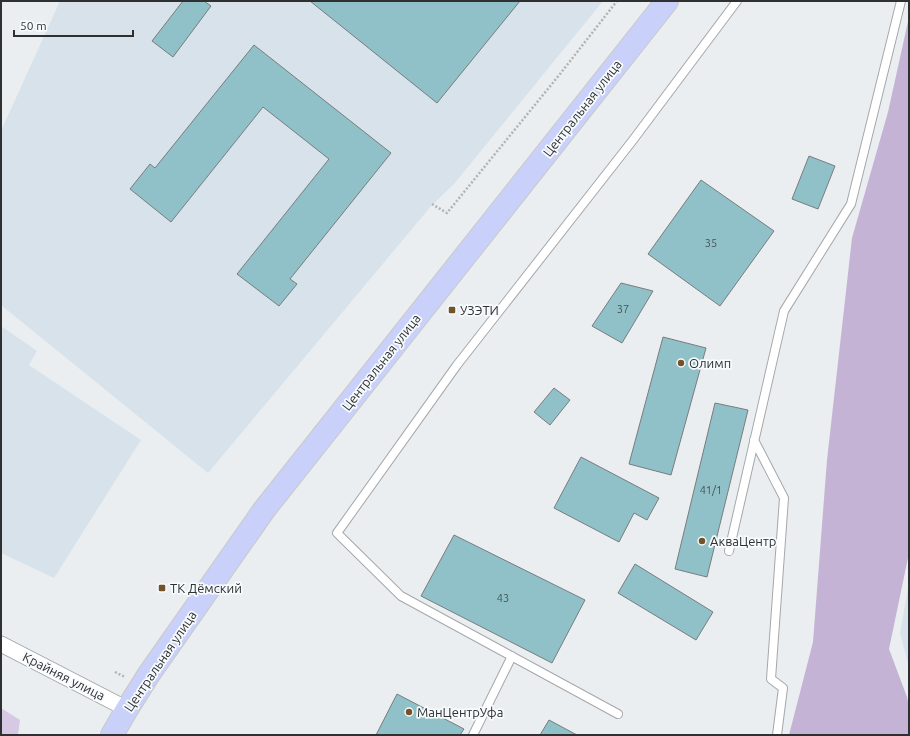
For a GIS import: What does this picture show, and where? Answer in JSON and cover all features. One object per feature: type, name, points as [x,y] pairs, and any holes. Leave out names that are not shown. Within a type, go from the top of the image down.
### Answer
[{"type":"main road","name":"Центральная улица","points":[[112,735],[149,674],[264,510],[667,1]]},
{"type":"street","name":"Крайняя улица","points":[[1,644],[127,709]]},
{"type":"lane","points":[[618,714],[401,596],[338,533],[457,365],[633,140],[737,1]]},
{"type":"lane","points":[[729,551],[784,311],[851,204],[902,1]]},
{"type":"lane","points":[[754,440],[784,498],[771,679],[783,688],[777,735]]},
{"type":"lane","points":[[474,735],[512,656]]},
{"type":"path","points":[[432,204],[447,213],[617,1]]},
{"type":"shaded area","points":[[60,1],[603,1],[454,184],[432,205],[208,473],[1,305],[1,131]]},
{"type":"shaded area","points":[[909,17],[909,553],[889,649],[907,697],[909,707],[909,735],[789,735],[813,642],[827,460],[852,238],[888,112]]},
{"type":"shaded area","points":[[1,326],[37,351],[29,365],[141,440],[54,578],[1,553]]},
{"type":"shaded area","points":[[909,583],[909,667],[900,633]]},
{"type":"shaded area","points":[[1,708],[20,720],[18,735],[1,735]]},
{"type":"building","points":[[183,1],[204,1],[211,6],[173,57],[152,41]]},
{"type":"building","points":[[310,1],[520,1],[437,103]]},
{"type":"building","points":[[254,45],[391,153],[290,279],[297,284],[279,306],[237,274],[329,159],[263,107],[171,222],[130,189],[150,164],[155,168]]},
{"type":"building","points":[[809,156],[835,166],[818,209],[792,199]]},
{"type":"building","points":[[701,180],[774,231],[720,306],[648,254]]},
{"type":"building","points":[[621,283],[653,291],[622,343],[592,326]]},
{"type":"building","points":[[663,337],[706,348],[671,475],[629,464]]},
{"type":"building","points":[[554,388],[570,400],[550,425],[534,412]]},
{"type":"building","points":[[715,403],[748,410],[707,577],[675,569]]},
{"type":"building","points":[[581,457],[659,498],[647,520],[634,513],[619,542],[554,508]]},
{"type":"building","points":[[454,535],[585,600],[552,663],[421,596]]},
{"type":"building","points":[[635,564],[713,612],[696,640],[618,593]]},
{"type":"building","name":"МанЦентрУфа","points":[[397,694],[464,729],[460,735],[376,735]]},
{"type":"building","points":[[549,720],[577,735],[540,735]]},
{"type":"place","name":"УЗЭТИ","points":[[452,310]]},
{"type":"place","name":"Олимп","points":[[681,363]]},
{"type":"place","name":"АкваЦентр","points":[[702,541]]},
{"type":"place","name":"ТК Дёмский","points":[[162,588]]},
{"type":"place","name":"МанЦентрУфа","points":[[409,712]]}]
